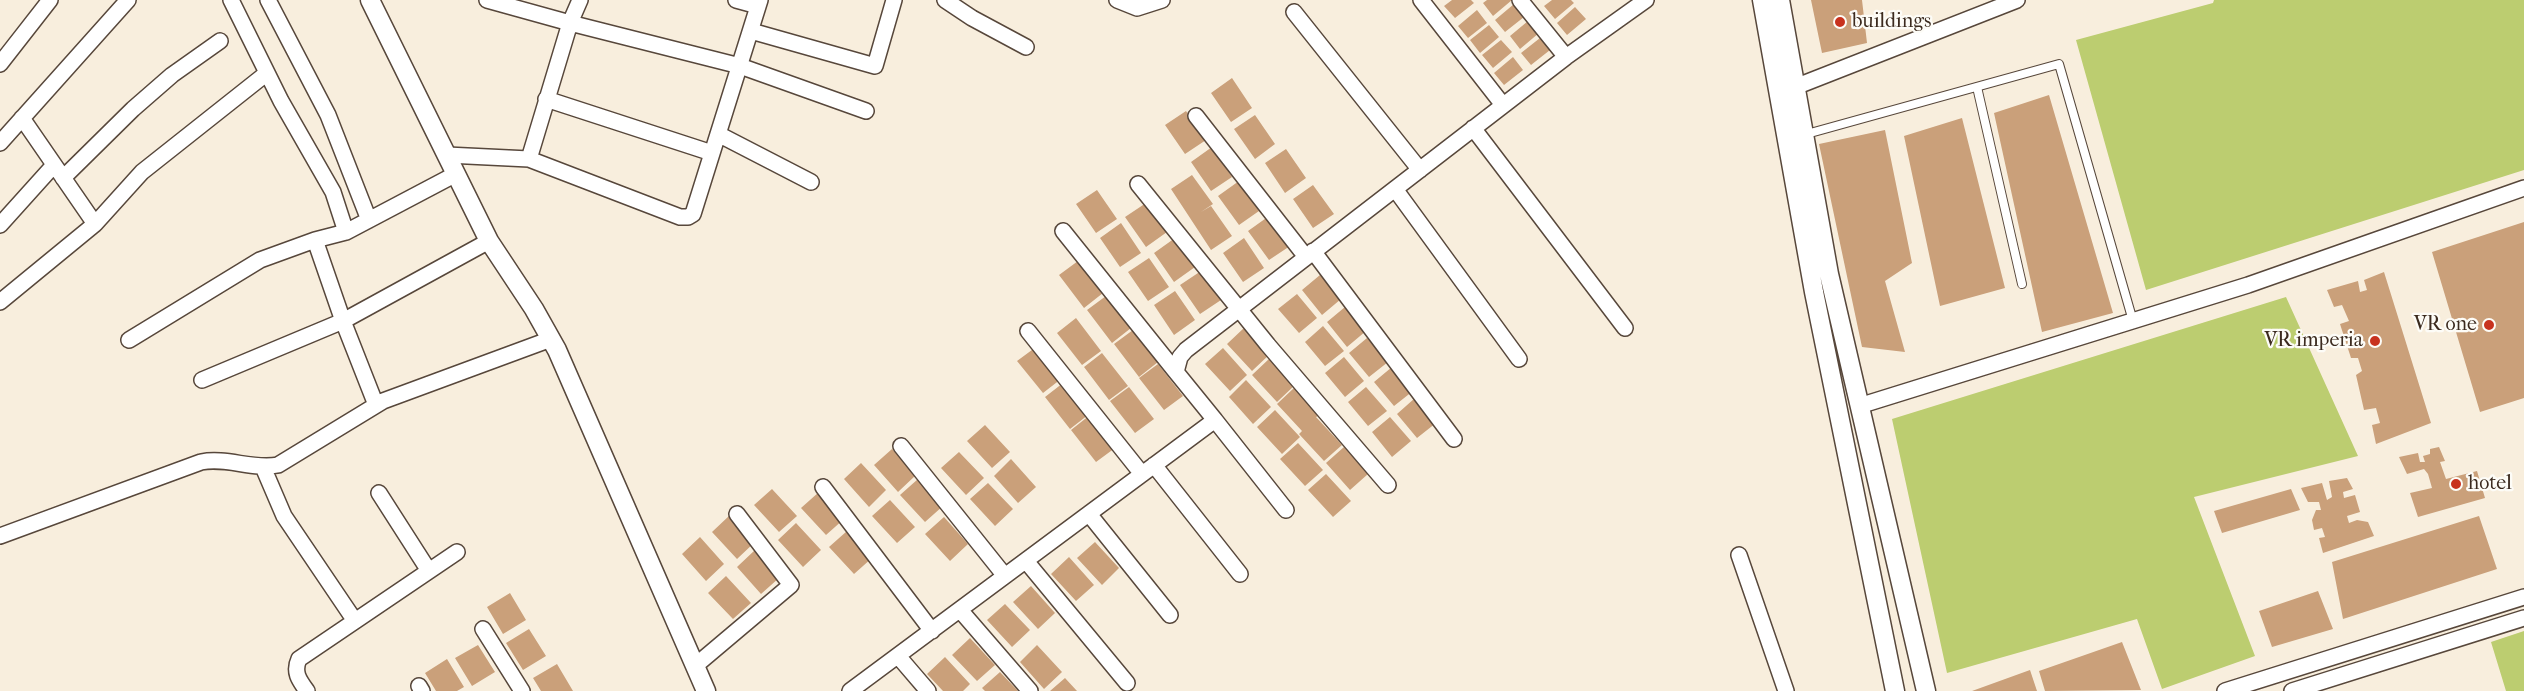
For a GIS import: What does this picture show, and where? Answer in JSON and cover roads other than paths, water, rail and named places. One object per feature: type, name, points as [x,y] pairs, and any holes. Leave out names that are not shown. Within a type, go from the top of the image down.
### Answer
[{"type":"street","points":[[0,64],[50,0]]},
{"type":"street","points":[[0,143],[128,0]]},
{"type":"street","points":[[231,0],[267,73],[333,192],[346,232]]},
{"type":"street","points":[[268,0],[328,115],[369,220]]},
{"type":"street","points":[[370,0],[489,241],[557,351],[706,691]]},
{"type":"street","points":[[488,0],[740,66],[866,111]]},
{"type":"street","points":[[529,159],[570,23],[580,0]]},
{"type":"street","points":[[447,155],[529,159],[680,217],[688,217],[693,214],[759,3],[735,0]]},
{"type":"street","points":[[751,31],[875,66],[894,0]]},
{"type":"street","points":[[945,0],[972,18],[1026,47]]},
{"type":"street","points":[[1117,0],[1137,8],[1162,0]]},
{"type":"street","points":[[1421,0],[1503,105]]},
{"type":"street","points":[[1520,0],[1566,57]]},
{"type":"street","points":[[1176,372],[1180,357],[1186,350],[1239,308],[1566,57],[1646,0]]},
{"type":"street","points":[[1762,0],[1809,214],[1895,691]]},
{"type":"street","points":[[1780,0],[1803,135],[1809,214],[1829,274],[1926,691]]},
{"type":"street","points":[[1795,87],[2017,0]]},
{"type":"street","points":[[1294,12],[1420,170]]},
{"type":"street","points":[[63,178],[172,75],[220,41]]},
{"type":"street","points":[[0,302],[95,224],[142,172],[267,73]]},
{"type":"street","points":[[546,99],[712,153]]},
{"type":"street","points":[[1196,116],[1309,254],[1455,439]]},
{"type":"street","points":[[22,118],[95,224]]},
{"type":"street","points":[[1473,128],[1625,328]]},
{"type":"street","points":[[718,134],[811,182]]},
{"type":"street","points":[[0,225],[54,165]]},
{"type":"street","points":[[129,340],[260,260],[315,240],[346,232],[456,174]]},
{"type":"street","points":[[1138,184],[1268,345],[1388,484]]},
{"type":"street","points":[[1859,406],[2248,285],[2524,188]]},
{"type":"street","points":[[1395,189],[1519,359]]},
{"type":"street","points":[[1063,231],[1286,510]]},
{"type":"street","points":[[315,240],[343,321],[376,405]]},
{"type":"street","points":[[202,380],[343,321],[489,241]]},
{"type":"street","points":[[1028,331],[1240,574]]},
{"type":"street","points":[[0,536],[201,462],[220,460],[263,467],[286,462],[376,405],[557,351]]},
{"type":"street","points":[[850,691],[1215,420]]},
{"type":"street","points":[[901,446],[1005,576]]},
{"type":"street","points":[[263,467],[284,516],[355,621]]},
{"type":"street","points":[[823,487],[932,631]]},
{"type":"street","points":[[379,493],[429,571]]},
{"type":"street","points":[[695,666],[791,585],[737,514]]},
{"type":"street","points":[[1089,514],[1170,615]]},
{"type":"street","points":[[307,691],[296,674],[299,659],[457,552]]},
{"type":"street","points":[[1739,555],[1786,691]]},
{"type":"street","points":[[1026,561],[1127,683]]},
{"type":"street","points":[[2225,691],[2250,687],[2524,597]]},
{"type":"street","points":[[960,610],[1030,691]]},
{"type":"street","points":[[2479,612],[2485,630]]},
{"type":"street","points":[[2292,691],[2524,618]]},
{"type":"street","points":[[483,629],[522,691]]},
{"type":"street","points":[[898,656],[928,691]]},
{"type":"lane","points":[[1803,135],[2059,64],[2133,321]]},
{"type":"lane","points":[[1977,87],[2022,284]]},
{"type":"place","name":"buildings","points":[[1840,22]]},
{"type":"place","name":"VR one","points":[[2489,325]]},
{"type":"place","name":"VR imperia","points":[[2375,341]]},
{"type":"place","name":"hotel","points":[[2456,484]]}]
